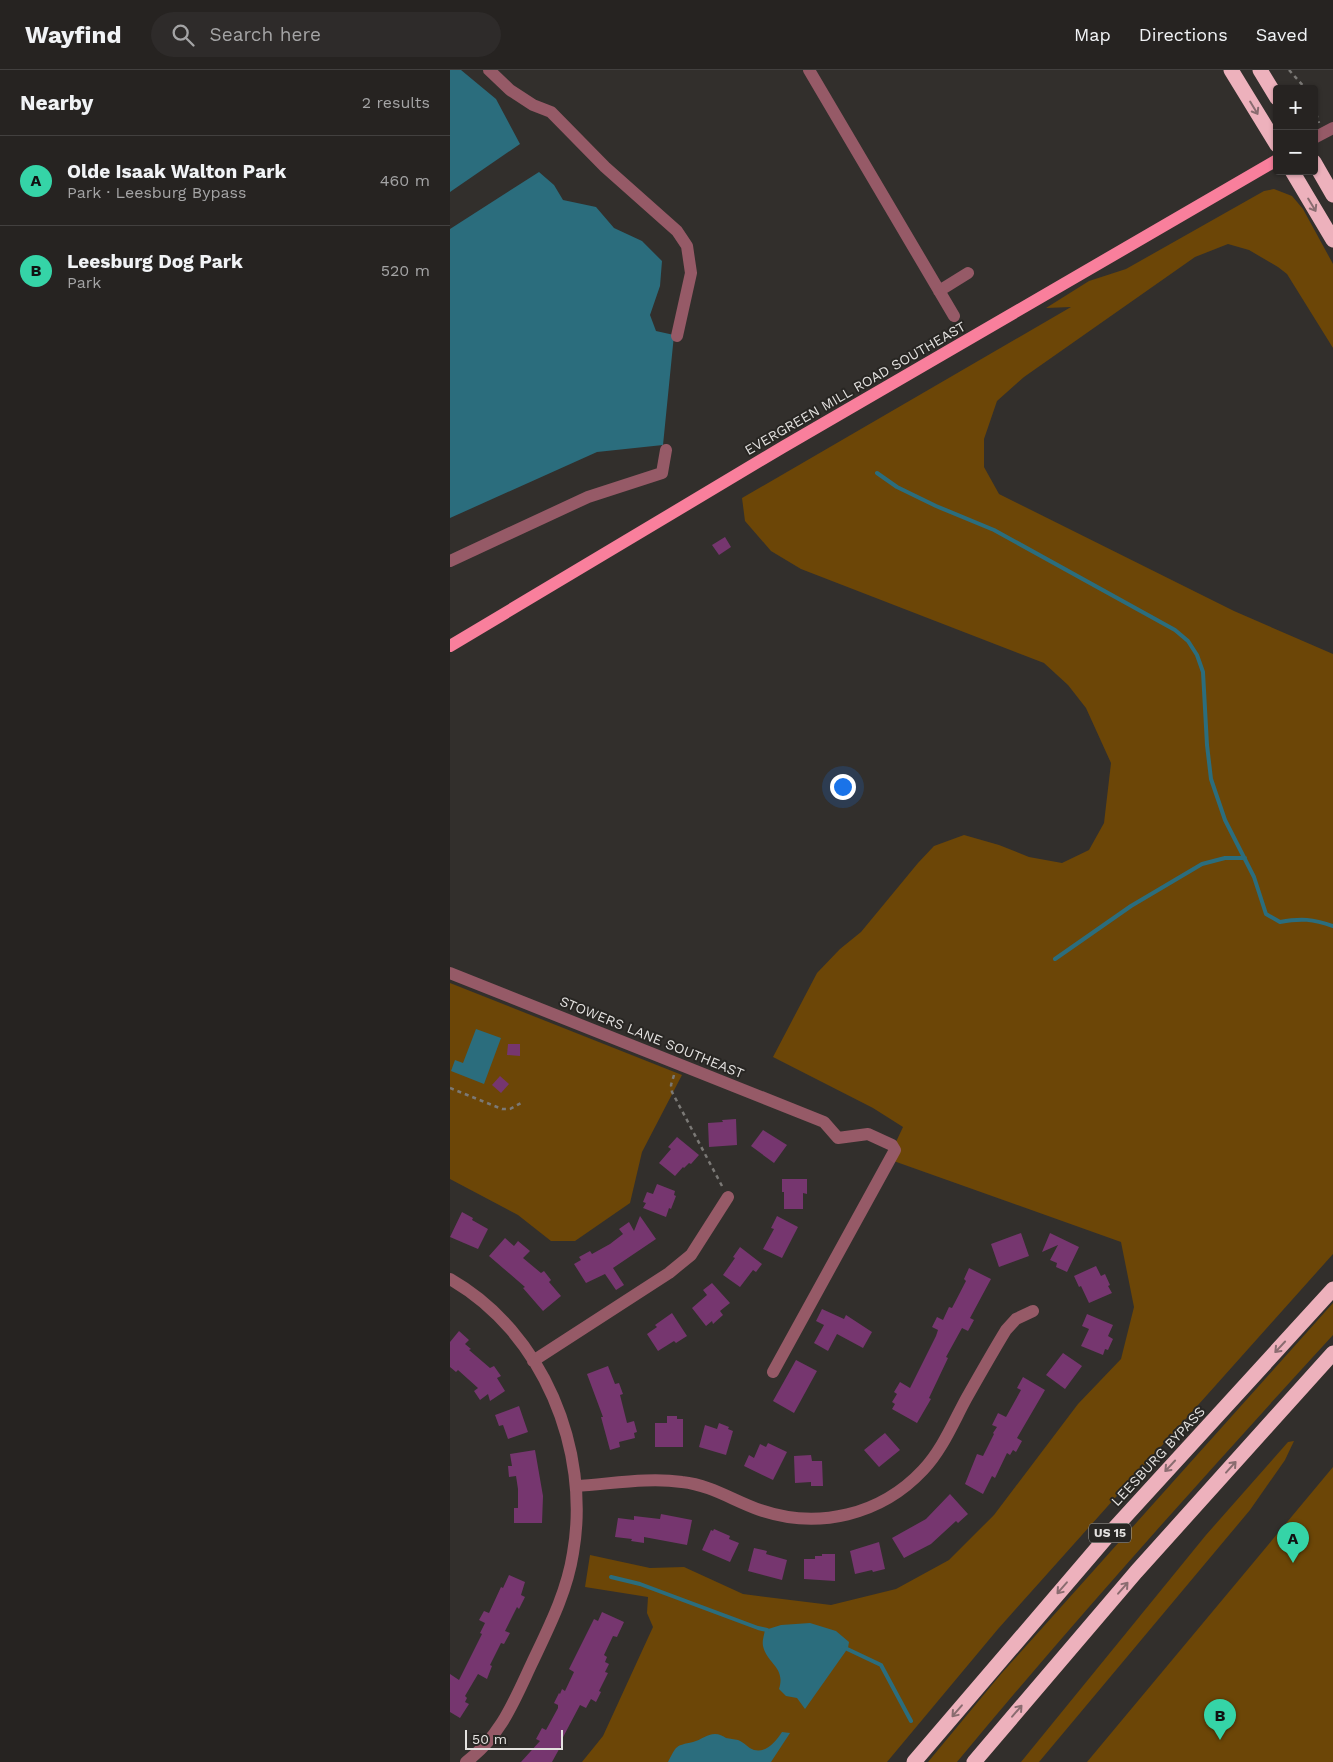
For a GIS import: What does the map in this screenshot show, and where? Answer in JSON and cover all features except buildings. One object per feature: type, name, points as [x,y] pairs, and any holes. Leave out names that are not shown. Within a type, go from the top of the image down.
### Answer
[{"type":"highway","points":[[1231,70],[1273,138]]},
{"type":"highway","points":[[1260,70],[1273,91]]},
{"type":"highway","points":[[1318,169],[1333,195]]},
{"type":"highway","points":[[1294,175],[1333,240]]},
{"type":"highway","points":[[1313,1311],[1333,1284]]},
{"type":"highway","name":"LEESBURG BYPASS","points":[[914,1762],[1110,1532],[1333,1289]]},
{"type":"highway","points":[[974,1762],[1136,1572],[1333,1353]]},
{"type":"main road","name":"EVERGREEN MILL ROAD SOUTHEAST","points":[[450,646],[783,447],[1273,162]]},
{"type":"street","points":[[489,70],[510,90],[551,112],[605,167],[676,231],[687,246],[691,273],[677,336]]},
{"type":"street","points":[[809,70],[954,316]]},
{"type":"street","points":[[1318,136],[1333,128]]},
{"type":"street","points":[[939,291],[968,273]]},
{"type":"street","points":[[450,561],[588,497],[662,473],[666,450]]},
{"type":"street","name":"STOWERS LANE SOUTHEAST","points":[[450,973],[824,1122],[838,1138],[868,1134],[892,1145],[894,1150],[773,1372]]},
{"type":"street","points":[[534,1360],[669,1273],[690,1255],[728,1197]]},
{"type":"street","points":[[450,1280],[476,1298],[498,1317],[534,1360],[556,1402],[565,1428],[572,1456],[576,1486],[577,1526],[573,1554],[565,1588],[555,1615],[497,1732],[466,1762]]},
{"type":"street","points":[[576,1486],[661,1480],[683,1482],[713,1489],[759,1510],[803,1519],[835,1518],[871,1508],[892,1497],[924,1470],[944,1441],[1006,1330],[1016,1319],[1033,1311]]},
{"type":"path","points":[[1290,70],[1303,85]]},
{"type":"path","points":[[678,1064],[672,1080],[672,1092],[728,1197]]},
{"type":"path","points":[[450,1088],[502,1110],[510,1109],[521,1103]]},
{"type":"shaded area","points":[[1274,189],[1292,196],[1303,209],[1333,264],[1333,348],[1287,274],[1249,250],[1228,244],[1195,257],[1024,377],[997,401],[984,439],[984,467],[999,494],[1234,611],[1333,654],[1333,1254],[998,1629],[887,1762],[582,1762],[603,1736],[653,1627],[647,1613],[648,1597],[585,1587],[590,1555],[650,1568],[684,1567],[743,1594],[831,1605],[896,1589],[949,1560],[994,1515],[1078,1404],[1121,1359],[1134,1307],[1121,1242],[888,1159],[903,1127],[873,1108],[773,1057],[817,973],[840,949],[861,932],[934,846],[964,835],[999,845],[1029,857],[1062,863],[1089,850],[1104,823],[1111,763],[1086,708],[1068,685],[1044,663],[801,569],[771,551],[745,521],[742,498],[1071,307],[1046,308],[1089,281],[1126,269],[1264,191]]},
{"type":"shaded area","points":[[450,983],[682,1075],[642,1152],[630,1203],[575,1241],[551,1241],[518,1215],[450,1179]]},
{"type":"shaded area","points":[[1333,1303],[1333,1335],[1142,1546],[957,1762],[928,1762],[1001,1674]]},
{"type":"shaded area","points":[[1294,1441],[1285,1460],[1250,1510],[1039,1762],[1021,1762],[1206,1535],[1288,1442]]},
{"type":"shaded area","points":[[1333,1467],[1333,1762],[1087,1762]]},
{"type":"water","points":[[450,70],[461,70],[496,99],[520,144],[450,192]]},
{"type":"water","points":[[539,172],[554,185],[563,200],[596,207],[614,228],[642,241],[662,261],[660,286],[650,315],[656,331],[674,335],[663,445],[597,452],[450,518],[450,229]]},
{"type":"water","points":[[476,1029],[501,1038],[484,1084],[451,1071],[455,1060],[463,1063]]},
{"type":"water","points":[[810,1623],[836,1631],[849,1642],[848,1648],[805,1709],[797,1698],[786,1696],[779,1689],[780,1676],[778,1670],[765,1652],[763,1642],[765,1630],[781,1625]]},
{"type":"water","points":[[782,1732],[790,1733],[771,1762],[668,1762],[677,1747],[709,1735],[718,1734],[726,1738],[738,1740],[754,1750],[763,1750],[771,1746]]},
{"type":"waterway","points":[[877,473],[897,487],[936,506],[994,530],[1175,630],[1188,641],[1197,655],[1203,672],[1211,779],[1225,820],[1254,877],[1266,914],[1280,922],[1307,920],[1333,926]]},
{"type":"waterway","points":[[1055,959],[1131,906],[1202,864],[1225,858],[1245,858]]},
{"type":"waterway","points":[[611,1577],[640,1584],[767,1630]]},
{"type":"waterway","points":[[843,1647],[881,1665],[911,1721]]},
{"type":"place","name":"Olde Isaak Walton Park","points":[[1293,1563]]},
{"type":"place","name":"Leesburg Dog Park","points":[[1220,1740]]}]
